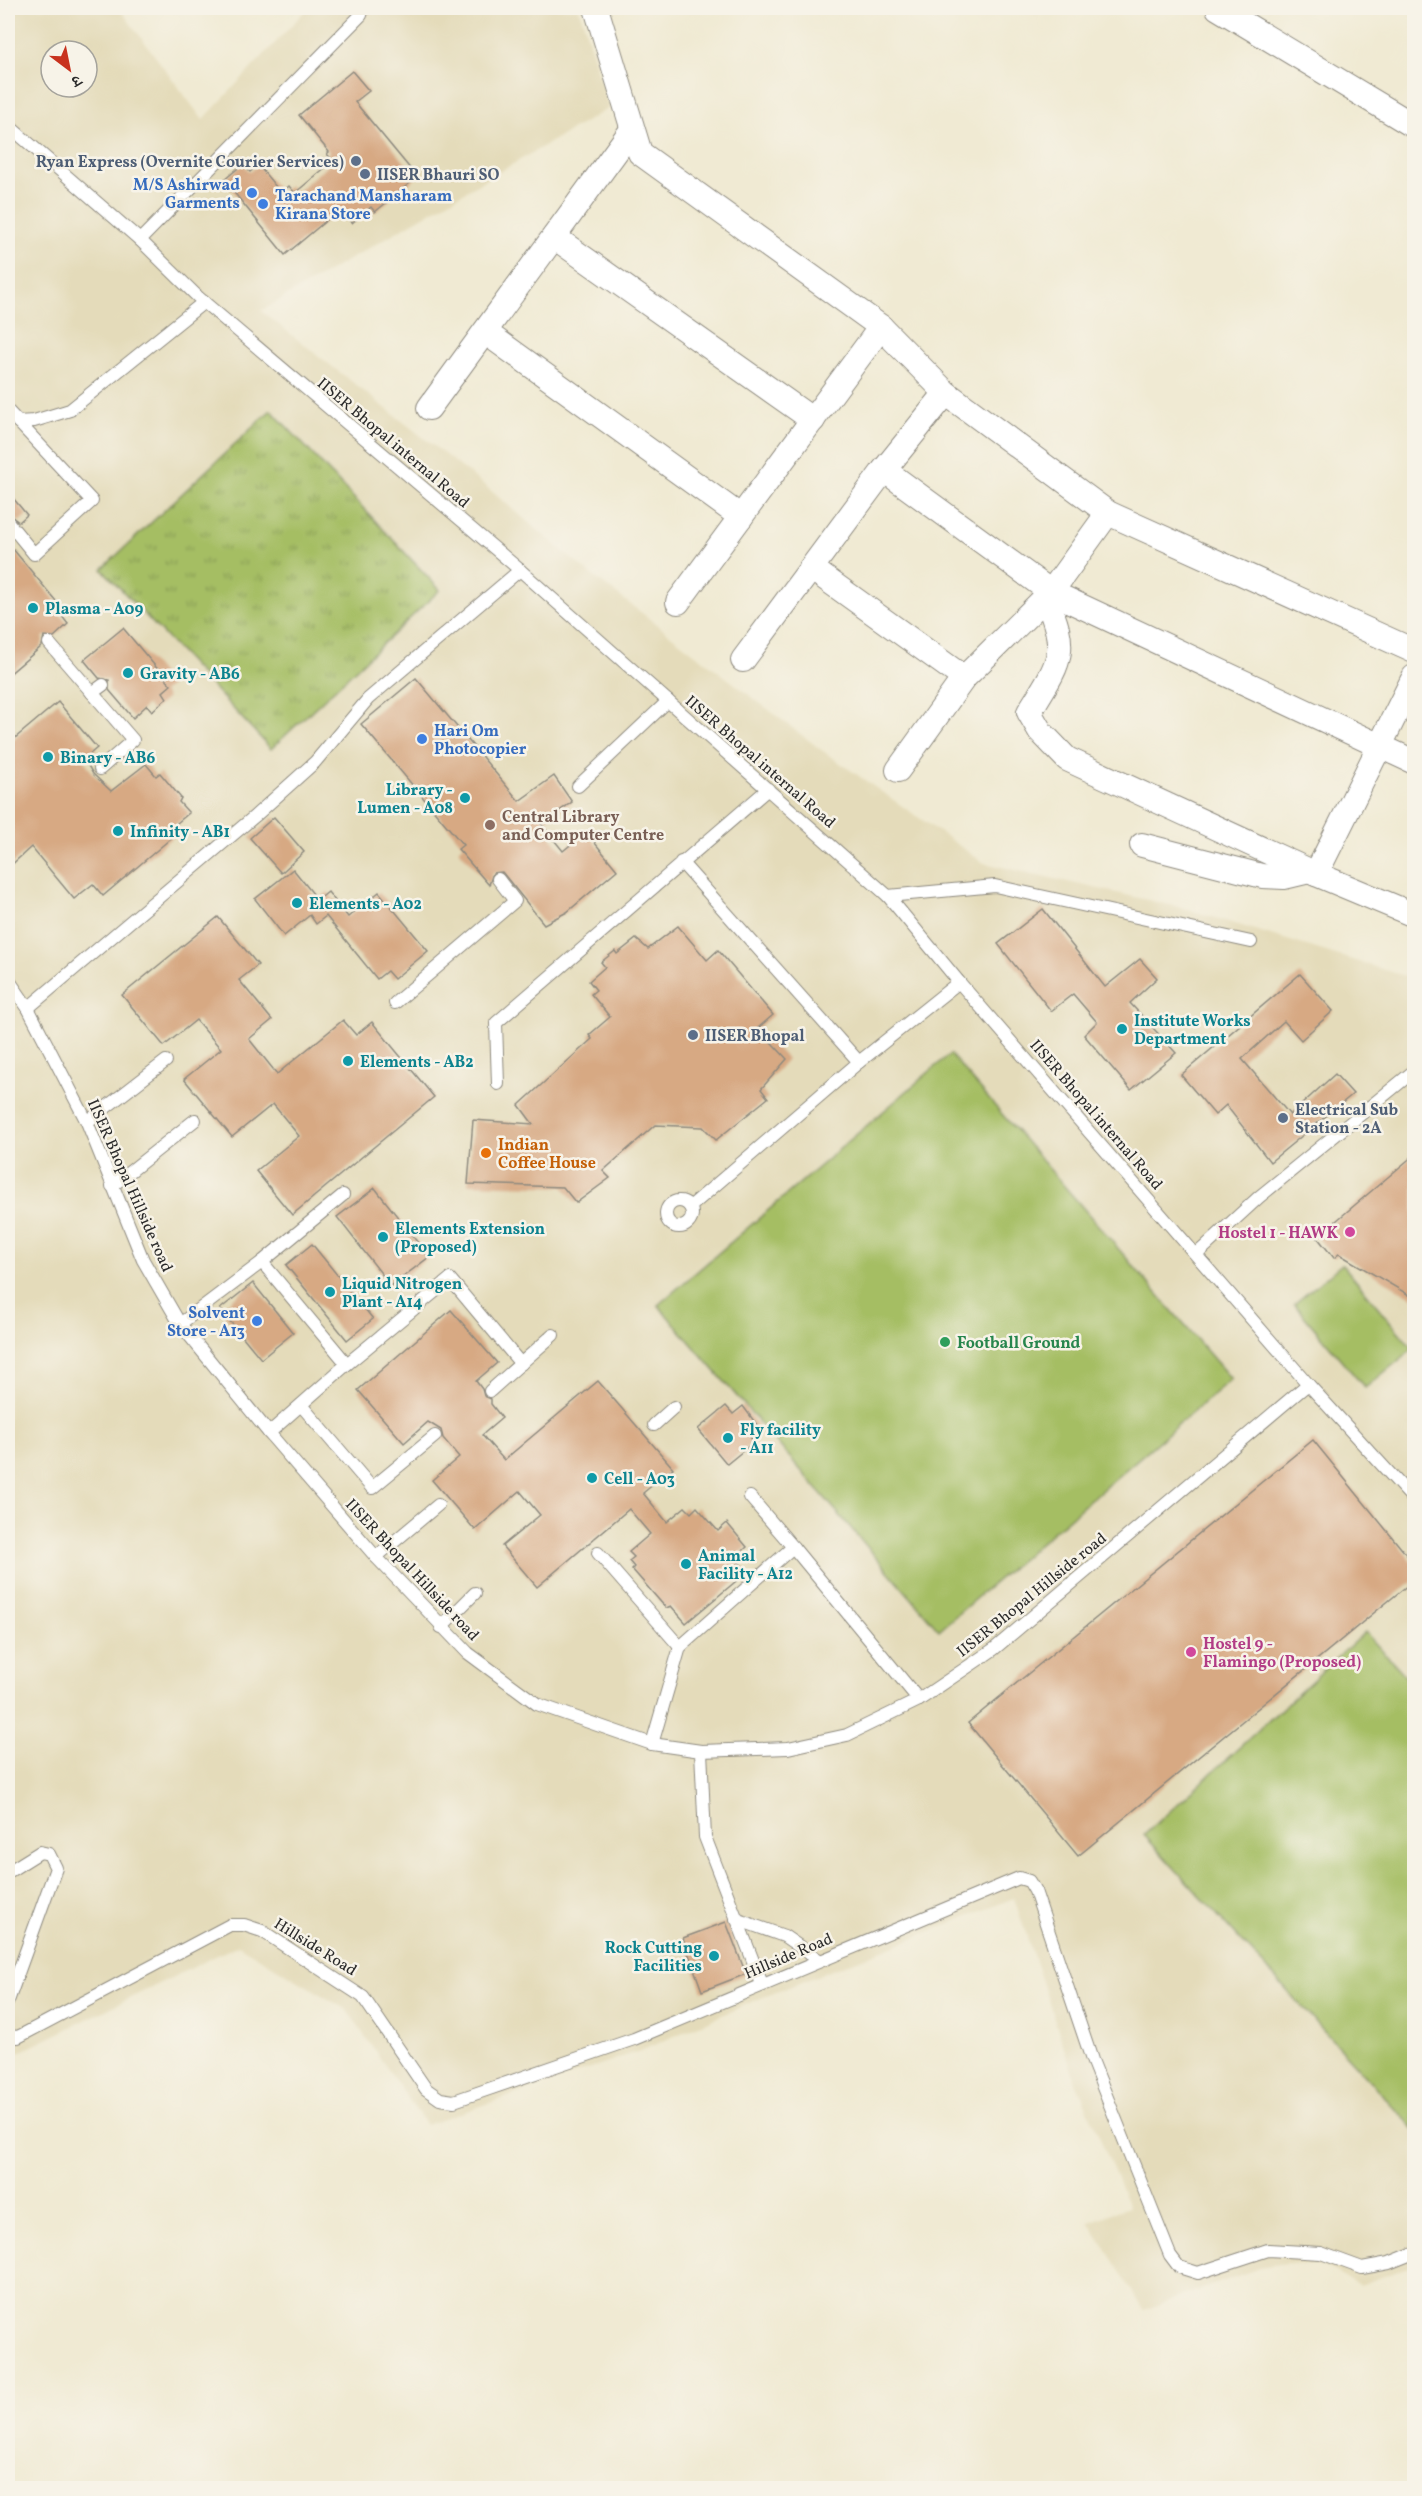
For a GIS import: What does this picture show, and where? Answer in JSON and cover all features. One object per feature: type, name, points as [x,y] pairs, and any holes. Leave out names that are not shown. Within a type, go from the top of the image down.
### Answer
[{"type":"street","points":[[596,8],[640,153],[881,327],[946,393],[1108,513],[1414,651]]},
{"type":"street","points":[[1218,8],[1414,126]]},
{"type":"street","points":[[429,408],[632,131]]},
{"type":"street","points":[[554,237],[813,420]]},
{"type":"street","points":[[678,602],[881,327]]},
{"type":"street","points":[[484,332],[741,517]]},
{"type":"street","points":[[743,660],[884,470],[946,393]]},
{"type":"street","points":[[884,470],[1048,595],[1414,762]]},
{"type":"street","points":[[898,770],[964,678],[1048,595],[1108,513]]},
{"type":"street","points":[[811,568],[964,678]]},
{"type":"street","points":[[1048,595],[1058,626],[1060,654],[1056,668],[1029,712],[1052,746],[1067,759],[1313,873],[1414,915]]},
{"type":"street","points":[[1313,873],[1414,677]]},
{"type":"street","points":[[1142,845],[1262,876],[1284,877],[1313,873]]},
{"type":"lane","points":[[140,240],[361,15],[363,8]]},
{"type":"lane","name":"IISER Bhopal internal Road","points":[[8,125],[140,240],[204,302],[519,570],[888,896],[959,982],[1308,1384],[1414,1500]]},
{"type":"lane","points":[[18,422],[34,421],[70,410],[204,302]]},
{"type":"lane","points":[[8,411],[92,501],[34,554],[8,522]]},
{"type":"lane","points":[[28,1008],[255,816],[315,762],[368,699],[519,570]]},
{"type":"lane","points":[[50,643],[134,740],[100,769]]},
{"type":"lane","points":[[92,693],[103,685]]},
{"type":"lane","points":[[578,786],[668,700]]},
{"type":"lane","points":[[498,1084],[496,1023],[768,789]]},
{"type":"lane","points":[[681,862],[859,1062]]},
{"type":"lane","points":[[395,1003],[515,901],[498,879]]},
{"type":"lane","points":[[888,896],[995,886],[1251,942]]},
{"type":"lane","name":"IISER Bhopal Hillside road","points":[[8,979],[28,1008],[87,1122],[143,1260],[180,1324],[269,1433],[376,1557],[468,1653],[537,1704],[652,1744],[701,1751],[788,1748],[847,1735],[919,1700],[994,1649],[1308,1384]]},
{"type":"lane","points":[[690,1207],[859,1062],[959,982]]},
{"type":"lane","points":[[87,1122],[166,1061]]},
{"type":"lane","points":[[1197,1254],[1259,1197],[1414,1071]]},
{"type":"lane","points":[[112,1186],[195,1120]]},
{"type":"lane","points":[[180,1324],[262,1262],[343,1195]]},
{"type":"lane","points":[[262,1262],[347,1364]]},
{"type":"lane","points":[[269,1433],[347,1364],[450,1279],[521,1364]]},
{"type":"lane","points":[[490,1391],[553,1335]]},
{"type":"lane","points":[[300,1406],[372,1488],[435,1436]]},
{"type":"lane","points":[[654,1425],[674,1407]]},
{"type":"lane","points":[[750,1497],[919,1700]]},
{"type":"lane","points":[[376,1557],[438,1505]]},
{"type":"lane","points":[[652,1744],[680,1647],[793,1547]]},
{"type":"lane","points":[[598,1553],[680,1647]]},
{"type":"lane","points":[[441,1627],[476,1593]]},
{"type":"lane","points":[[701,1751],[705,1837],[762,1984]]},
{"type":"lane","points":[[8,1872],[40,1852],[49,1854],[56,1868],[8,2001]]},
{"type":"lane","name":"Hillside Road","points":[[8,2036],[18,2037],[230,1925],[238,1924],[262,1931],[358,1992],[426,2089],[433,2096],[446,2101],[454,2101],[634,2039],[1019,1878],[1029,1881],[1035,1891],[1092,2060],[1170,2255],[1179,2267],[1198,2273],[1268,2250],[1321,2253],[1362,2268],[1389,2263],[1414,2253]]},
{"type":"lane","points":[[736,1919],[784,1936],[819,1960]]},
{"type":"shaded area","points":[[8,8],[119,8],[203,120],[308,8],[579,8],[609,108],[261,311],[484,485],[584,569],[820,749],[984,863],[1183,908],[1414,979],[1414,2265],[1360,2285],[1322,2266],[1286,2263],[1265,2266],[1144,2310],[1089,2222],[1129,2207],[1074,2077],[1014,1898],[756,2000],[640,2051],[426,2125],[347,2010],[238,1945],[14,2055],[8,2065]]},
{"type":"green space","points":[[271,410],[440,590],[271,749],[102,569]]},
{"type":"green space","name":"Football Ground","points":[[950,1054],[1231,1379],[939,1630],[658,1305]]},
{"type":"green space","points":[[1342,1264],[1413,1349],[1365,1388],[1294,1304]]},
{"type":"green space","points":[[1365,1632],[1414,1686],[1414,2129],[1144,1835]]},
{"type":"building","points":[[352,71],[369,91],[355,102],[417,177],[375,212],[371,207],[352,223],[340,209],[285,255],[224,180],[243,164],[250,172],[258,165],[281,193],[289,186],[295,193],[333,161],[327,154],[329,152],[299,115]]},
{"type":"building","points":[[8,492],[27,515],[19,522],[8,514]]},
{"type":"building","name":"Plasma - A09","points":[[8,543],[61,607],[57,610],[68,624],[54,637],[44,636],[42,646],[8,675]]},
{"type":"building","name":"Gravity - AB6","points":[[123,628],[171,685],[163,692],[167,698],[152,711],[147,705],[133,718],[109,690],[109,680],[99,678],[84,660]]},
{"type":"building","name":"Library - Lumen - A08","points":[[416,678],[519,801],[554,776],[572,802],[541,824],[563,851],[586,832],[617,870],[567,912],[544,924],[502,872],[493,873],[489,885],[458,849],[463,845],[361,724]]},
{"type":"building","points":[[58,702],[97,748],[84,759],[93,774],[111,791],[146,764],[156,776],[160,773],[181,798],[179,802],[189,813],[171,828],[176,834],[103,896],[93,884],[74,899],[31,847],[8,868],[8,744]]},
{"type":"building","name":"Elements - A02","points":[[274,817],[304,852],[281,873],[250,838]]},
{"type":"building","points":[[293,869],[318,900],[328,892],[348,917],[379,892],[428,951],[394,979],[387,971],[377,979],[326,916],[316,924],[310,915],[284,936],[255,899]]},
{"type":"building","points":[[1043,909],[1105,987],[1140,959],[1157,978],[1130,1003],[1176,1053],[1131,1090],[1084,1035],[1097,1022],[1073,994],[1051,1011],[998,944]]},
{"type":"building","name":"Elements - AB2","points":[[218,917],[258,965],[239,980],[272,1020],[249,1039],[277,1074],[343,1020],[356,1035],[372,1022],[434,1097],[292,1215],[256,1171],[299,1136],[273,1104],[232,1137],[184,1079],[221,1049],[196,1020],[164,1046],[122,995]]},
{"type":"building","points":[[678,926],[707,960],[718,950],[773,1015],[758,1028],[787,1059],[761,1089],[768,1098],[716,1140],[703,1127],[655,1125],[603,1171],[610,1178],[576,1203],[563,1187],[468,1184],[473,1120],[533,1124],[519,1105],[592,1039],[589,1035],[610,1017],[591,994],[596,990],[589,981],[605,967],[601,962],[615,951],[617,954],[636,939],[648,949]]},
{"type":"building","points":[[1300,974],[1333,1011],[1301,1040],[1284,1021],[1242,1059],[1290,1115],[1335,1074],[1353,1094],[1270,1162],[1226,1105],[1215,1115],[1181,1075]]},
{"type":"building","name":"Hostel 1 - HAWK","points":[[1414,1155],[1414,1298],[1339,1254],[1334,1258],[1317,1237]]},
{"type":"building","name":"Elements Extension (Proposed)","points":[[375,1188],[429,1257],[391,1286],[337,1217]]},
{"type":"building","name":"Liquid Nitrogen Plant - A14","points":[[312,1244],[373,1319],[347,1340],[286,1265]]},
{"type":"building","name":"Solvent Store - A13","points":[[253,1283],[293,1333],[261,1359],[220,1309]]},
{"type":"building","points":[[451,1310],[497,1363],[476,1381],[484,1396],[491,1399],[491,1404],[502,1418],[482,1435],[504,1460],[598,1381],[673,1468],[643,1493],[667,1522],[685,1507],[691,1513],[697,1507],[718,1531],[727,1523],[747,1547],[735,1558],[747,1572],[686,1623],[671,1606],[666,1608],[632,1569],[634,1567],[629,1561],[634,1557],[629,1552],[650,1534],[629,1509],[537,1587],[502,1546],[540,1515],[520,1491],[475,1530],[432,1480],[459,1457],[443,1438],[441,1430],[428,1422],[404,1443],[358,1390]]},
{"type":"building","name":"Fly facility - A11","points":[[726,1406],[733,1414],[743,1406],[757,1425],[747,1433],[754,1442],[727,1464],[698,1429]]},
{"type":"building","name":"Hostel 9 - Flamingo (Proposed)","points":[[1313,1440],[1414,1564],[1414,1580],[1078,1856],[968,1723]]},
{"type":"building","name":"Rock Cutting Facilities","points":[[726,1922],[746,1974],[702,1991],[683,1938]]},
{"type":"place","name":"Ryan Express (Overnite Courier Services)","points":[[356,161]]},
{"type":"place","name":"IISER Bhauri SO","points":[[365,174]]},
{"type":"place","name":"M/S Ashirwad Garments","points":[[252,193]]},
{"type":"place","name":"Tarachand Mansharam Kirana Store","points":[[263,204]]},
{"type":"place","name":"Plasma - A09","points":[[33,608]]},
{"type":"place","name":"Gravity - AB6","points":[[128,673]]},
{"type":"place","name":"Hari Om Photocopier","points":[[422,739]]},
{"type":"place","name":"Binary - AB6","points":[[48,757]]},
{"type":"place","name":"Library - Lumen - A08","points":[[465,798]]},
{"type":"place","name":"Central Library and Computer Centre","points":[[490,825]]},
{"type":"place","name":"Infinity - AB1","points":[[118,831]]},
{"type":"place","name":"Elements - A02","points":[[297,903]]},
{"type":"place","name":"Institute Works Department","points":[[1122,1029]]},
{"type":"place","name":"IISER Bhopal","points":[[693,1035]]},
{"type":"place","name":"Elements - AB2","points":[[348,1061]]},
{"type":"place","name":"Electrical Sub Station - 2A","points":[[1283,1118]]},
{"type":"place","name":"Indian Coffee House","points":[[486,1153]]},
{"type":"place","name":"Hostel 1 - HAWK","points":[[1350,1232]]},
{"type":"place","name":"Elements Extension (Proposed)","points":[[383,1237]]},
{"type":"place","name":"Liquid Nitrogen Plant - A14","points":[[330,1292]]},
{"type":"place","name":"Solvent Store - A13","points":[[257,1321]]},
{"type":"place","name":"Football Ground","points":[[945,1342]]},
{"type":"place","name":"Fly facility - A11","points":[[728,1438]]},
{"type":"place","name":"Cell - A03","points":[[592,1478]]},
{"type":"place","name":"Animal Facility - A12","points":[[686,1564]]},
{"type":"place","name":"Hostel 9 - Flamingo (Proposed)","points":[[1191,1652]]},
{"type":"place","name":"Rock Cutting Facilities","points":[[714,1956]]}]
